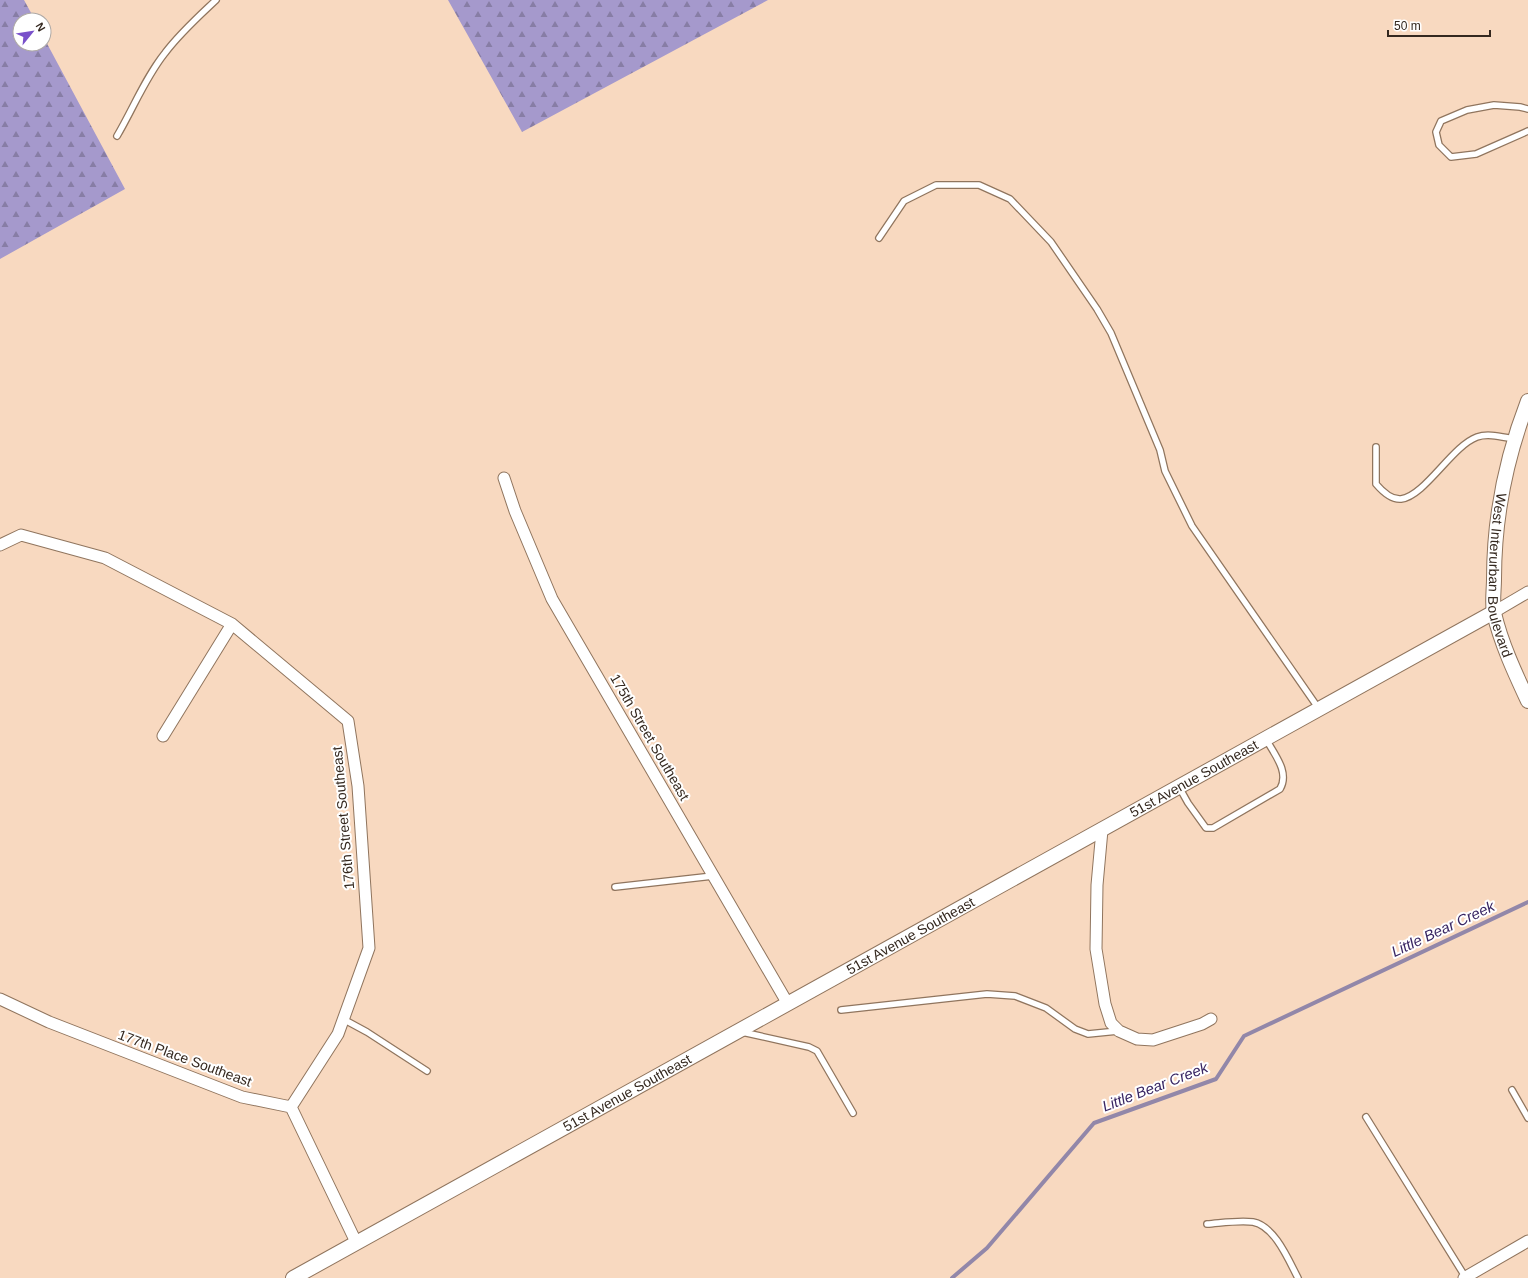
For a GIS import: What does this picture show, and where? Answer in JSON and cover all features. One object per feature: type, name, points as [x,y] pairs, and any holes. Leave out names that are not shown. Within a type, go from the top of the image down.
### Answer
[{"type":"street","name":"West Interurban Boulevard","points":[[1528,401],[1514,439],[1499,506],[1494,555],[1494,612],[1505,646],[1528,701]]},
{"type":"street","name":"175th Street Southeast","points":[[504,478],[515,511],[552,599],[788,1004]]},
{"type":"street","name":"176th Street Southeast","points":[[0,544],[21,534],[105,558],[172,591],[232,624],[348,721],[358,786],[369,948],[338,1034],[291,1107]]},
{"type":"street","name":"51st Avenue Southeast","points":[[293,1278],[1014,877],[1266,739],[1528,592]]},
{"type":"street","points":[[162,736],[232,624]]},
{"type":"street","points":[[1102,830],[1097,884],[1096,949],[1105,1004],[1111,1023],[1119,1031],[1137,1039],[1153,1040],[1202,1024],[1211,1019]]},
{"type":"street","name":"177th Place Southeast","points":[[0,999],[49,1022],[242,1097],[291,1107]]},
{"type":"street","points":[[291,1107],[356,1242]]},
{"type":"street","points":[[1465,1278],[1528,1241]]},
{"type":"lane","points":[[117,136],[133,110],[148,78],[164,54],[187,26],[216,0]]},
{"type":"lane","points":[[1528,109],[1494,105],[1467,110],[1441,121],[1436,132],[1440,145],[1451,157],[1476,154],[1528,131]]},
{"type":"lane","points":[[879,238],[904,200],[936,185],[978,185],[1010,198],[1051,242],[1097,309],[1111,334],[1160,450],[1165,471],[1192,526],[1319,709]]},
{"type":"lane","points":[[1376,447],[1376,484],[1391,498],[1402,499],[1419,490],[1466,442],[1478,436],[1493,435],[1514,439]]},
{"type":"lane","points":[[1179,787],[1201,822],[1206,828],[1213,828],[1280,789],[1284,783],[1284,775],[1266,739]]},
{"type":"lane","points":[[615,887],[714,876]]},
{"type":"lane","points":[[841,1010],[987,994],[1015,996],[1046,1008],[1075,1029],[1088,1034],[1119,1031]]},
{"type":"lane","points":[[343,1019],[367,1032],[427,1071]]},
{"type":"lane","points":[[738,1031],[809,1047],[817,1051],[853,1113]]},
{"type":"lane","points":[[1512,1090],[1528,1118]]},
{"type":"lane","points":[[1366,1117],[1465,1278]]},
{"type":"lane","points":[[1206,1224],[1254,1222],[1267,1230],[1281,1246],[1298,1278]]},
{"type":"green space","points":[[0,0],[24,0],[31,12],[12,12],[12,52],[52,52],[125,189],[0,259]]},
{"type":"green space","points":[[448,0],[768,0],[522,132]]},
{"type":"waterway","name":"Little Bear Creek","points":[[952,1278],[987,1248],[1094,1123],[1216,1079],[1244,1036],[1528,902]]}]
